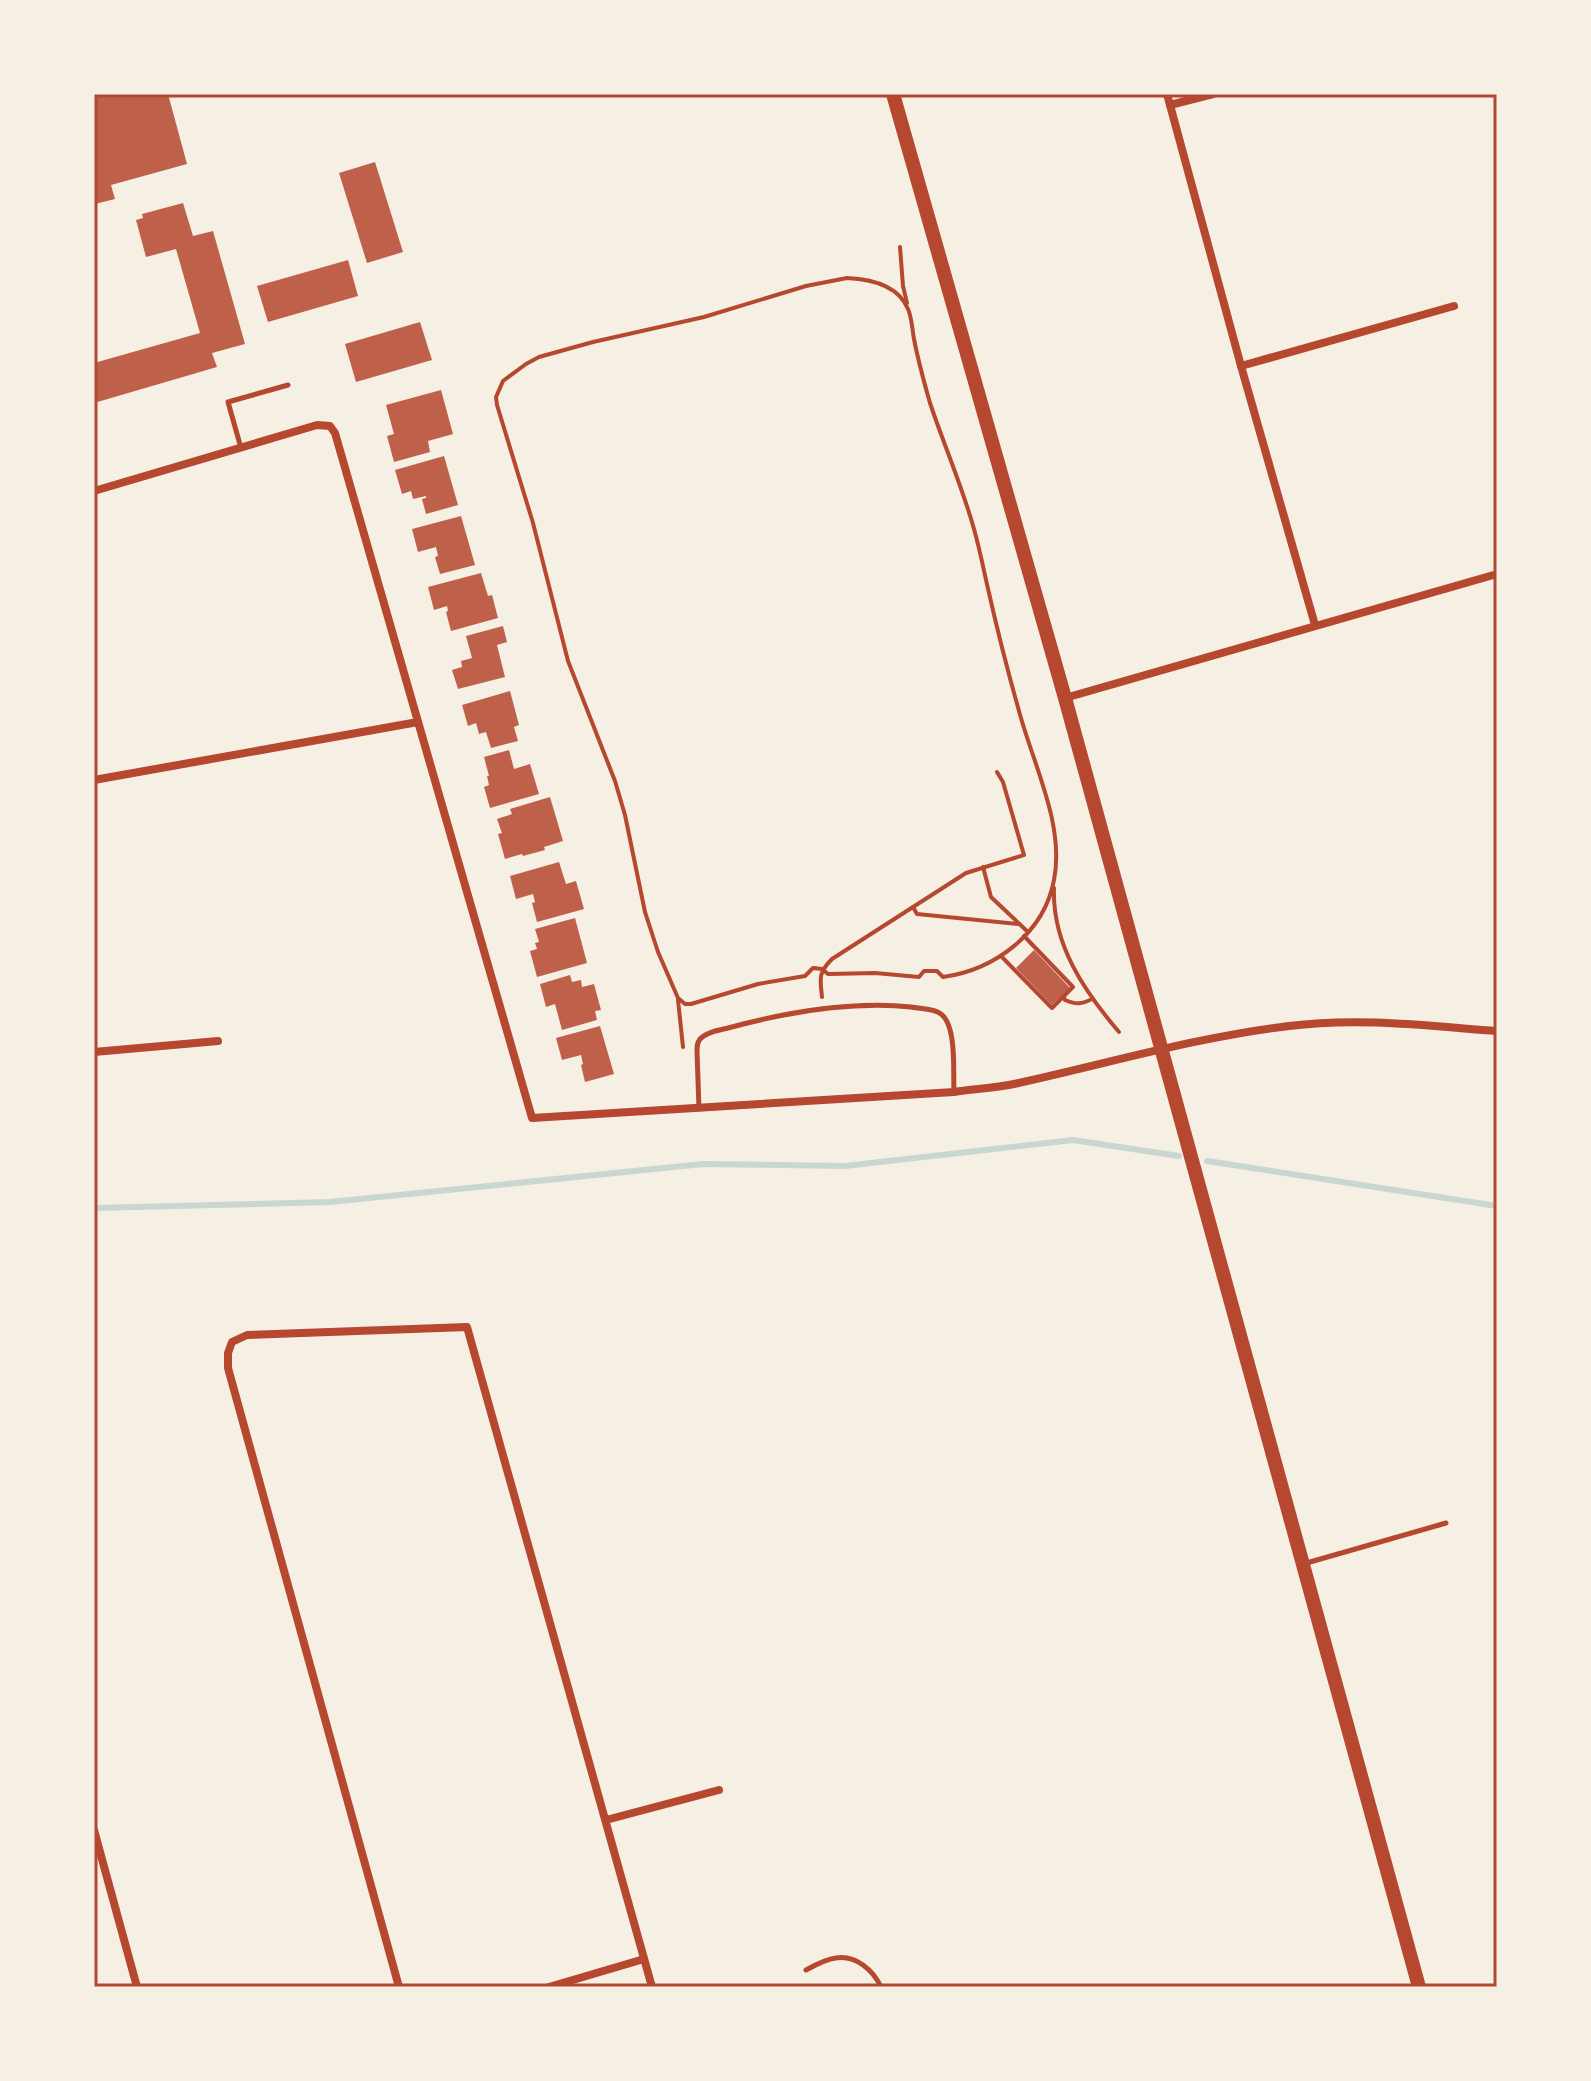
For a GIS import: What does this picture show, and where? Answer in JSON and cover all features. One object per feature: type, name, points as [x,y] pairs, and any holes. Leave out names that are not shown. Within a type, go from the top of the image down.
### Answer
[{"type":"street","points":[[893,94],[1065,698],[1419,1987]]},
{"type":"street","points":[[1167,94],[1315,625]]},
{"type":"street","points":[[1170,105],[1213,94]]},
{"type":"street","points":[[1241,366],[1454,306]]},
{"type":"street","points":[[94,491],[317,425],[330,426],[338,441],[532,1118],[954,1092],[1011,1084],[1230,1034],[1293,1025],[1406,1024],[1497,1031]]},
{"type":"street","points":[[1065,698],[1497,574]]},
{"type":"street","points":[[94,780],[418,722]]},
{"type":"street","points":[[94,1052],[218,1041]]},
{"type":"street","points":[[399,1987],[228,1368],[232,1342],[247,1335],[467,1327],[652,1987]]},
{"type":"street","points":[[606,1820],[719,1790]]},
{"type":"street","points":[[94,1830],[137,1987]]},
{"type":"street","points":[[549,1987],[644,1959]]},
{"type":"lane","points":[[241,448],[228,402],[288,385]]},
{"type":"lane","points":[[699,1109],[697,1051],[701,1038],[760,1019],[857,1006],[901,1006],[941,1014],[951,1034],[954,1092]]},
{"type":"lane","points":[[1302,1564],[1446,1523]]},
{"type":"lane","points":[[806,1970],[833,1958],[847,1957],[866,1966],[881,1987]]},
{"type":"path","points":[[900,247],[903,286],[923,379],[975,530],[1003,650],[1050,812],[1056,846],[1053,908],[1058,928],[1073,969],[1119,1032]]},
{"type":"path","points":[[683,1057],[678,998],[645,912],[615,781],[568,661],[533,523],[496,397],[503,381],[526,364],[558,351],[704,317],[806,286],[847,278],[871,280],[901,292],[903,286]]},
{"type":"path","points":[[892,290],[908,309]]},
{"type":"path","points":[[823,1009],[820,974],[832,959],[966,873],[1024,855],[1003,782],[997,772]]},
{"type":"path","points":[[983,867],[991,897],[1019,924],[1073,987],[1052,1008],[1001,956]]},
{"type":"path","points":[[678,998],[685,1004],[691,1004],[749,986],[805,976],[813,968],[822,969],[828,974],[875,973],[919,977],[924,971],[937,971],[943,977],[971,971],[1001,956],[1026,934],[1041,914],[1054,881]]},
{"type":"path","points":[[913,907],[917,914],[1019,924]]},
{"type":"path","points":[[1064,997],[1073,1004],[1083,1004],[1092,999]]},
{"type":"path","points":[[681,1017],[684,1009],[691,1004]]},
{"type":"building","points":[[94,94],[168,94],[187,164],[111,185],[115,199],[95,204]]},
{"type":"building","points":[[375,162],[403,252],[367,263],[339,173]]},
{"type":"building","points":[[183,203],[193,236],[213,231],[245,344],[212,353],[217,367],[94,403],[94,363],[200,333],[176,249],[146,257],[136,220],[143,218],[142,214]]},
{"type":"building","points":[[348,260],[358,296],[268,322],[257,286]]},
{"type":"building","points":[[420,322],[432,360],[356,382],[345,344]]},
{"type":"building","points":[[441,390],[453,434],[428,441],[430,452],[394,462],[387,436],[394,434],[386,405]]},
{"type":"building","points":[[444,456],[458,505],[426,514],[422,499],[426,496],[413,499],[411,491],[402,494],[395,470]]},
{"type":"building","points":[[461,516],[475,565],[440,574],[435,557],[438,556],[436,547],[418,552],[412,529]]},
{"type":"building","points":[[481,573],[488,596],[492,595],[498,618],[451,631],[447,606],[434,610],[428,587]]},
{"type":"building","points":[[503,626],[507,642],[497,645],[505,677],[458,689],[452,670],[462,667],[461,661],[472,658],[466,636]]},
{"type":"building","points":[[510,691],[519,725],[514,727],[518,741],[491,748],[486,732],[479,734],[476,723],[468,726],[462,705]]},
{"type":"building","points":[[509,750],[514,769],[530,764],[539,794],[490,808],[484,787],[489,785],[489,776],[484,757]]},
{"type":"building","points":[[550,797],[563,841],[544,847],[545,850],[505,859],[497,819],[512,814],[510,809]]},
{"type":"building","points":[[559,862],[566,884],[576,881],[584,909],[537,922],[533,894],[516,899],[510,876]]},
{"type":"building","points":[[575,918],[587,963],[537,977],[530,951],[537,949],[535,943],[539,942],[535,929]]},
{"type":"building","points":[[1034,950],[1070,988],[1052,1005],[1016,968]]},
{"type":"building","points":[[570,975],[572,982],[581,980],[582,987],[594,984],[601,1010],[595,1011],[597,1020],[562,1030],[555,1004],[546,1007],[540,984]]},
{"type":"building","points":[[600,1026],[614,1074],[585,1082],[581,1055],[562,1060],[556,1038]]},
{"type":"waterway","points":[[94,1208],[330,1202],[703,1164],[845,1166],[1073,1140],[1179,1156]]},
{"type":"waterway","points":[[1207,1161],[1497,1206]]}]
